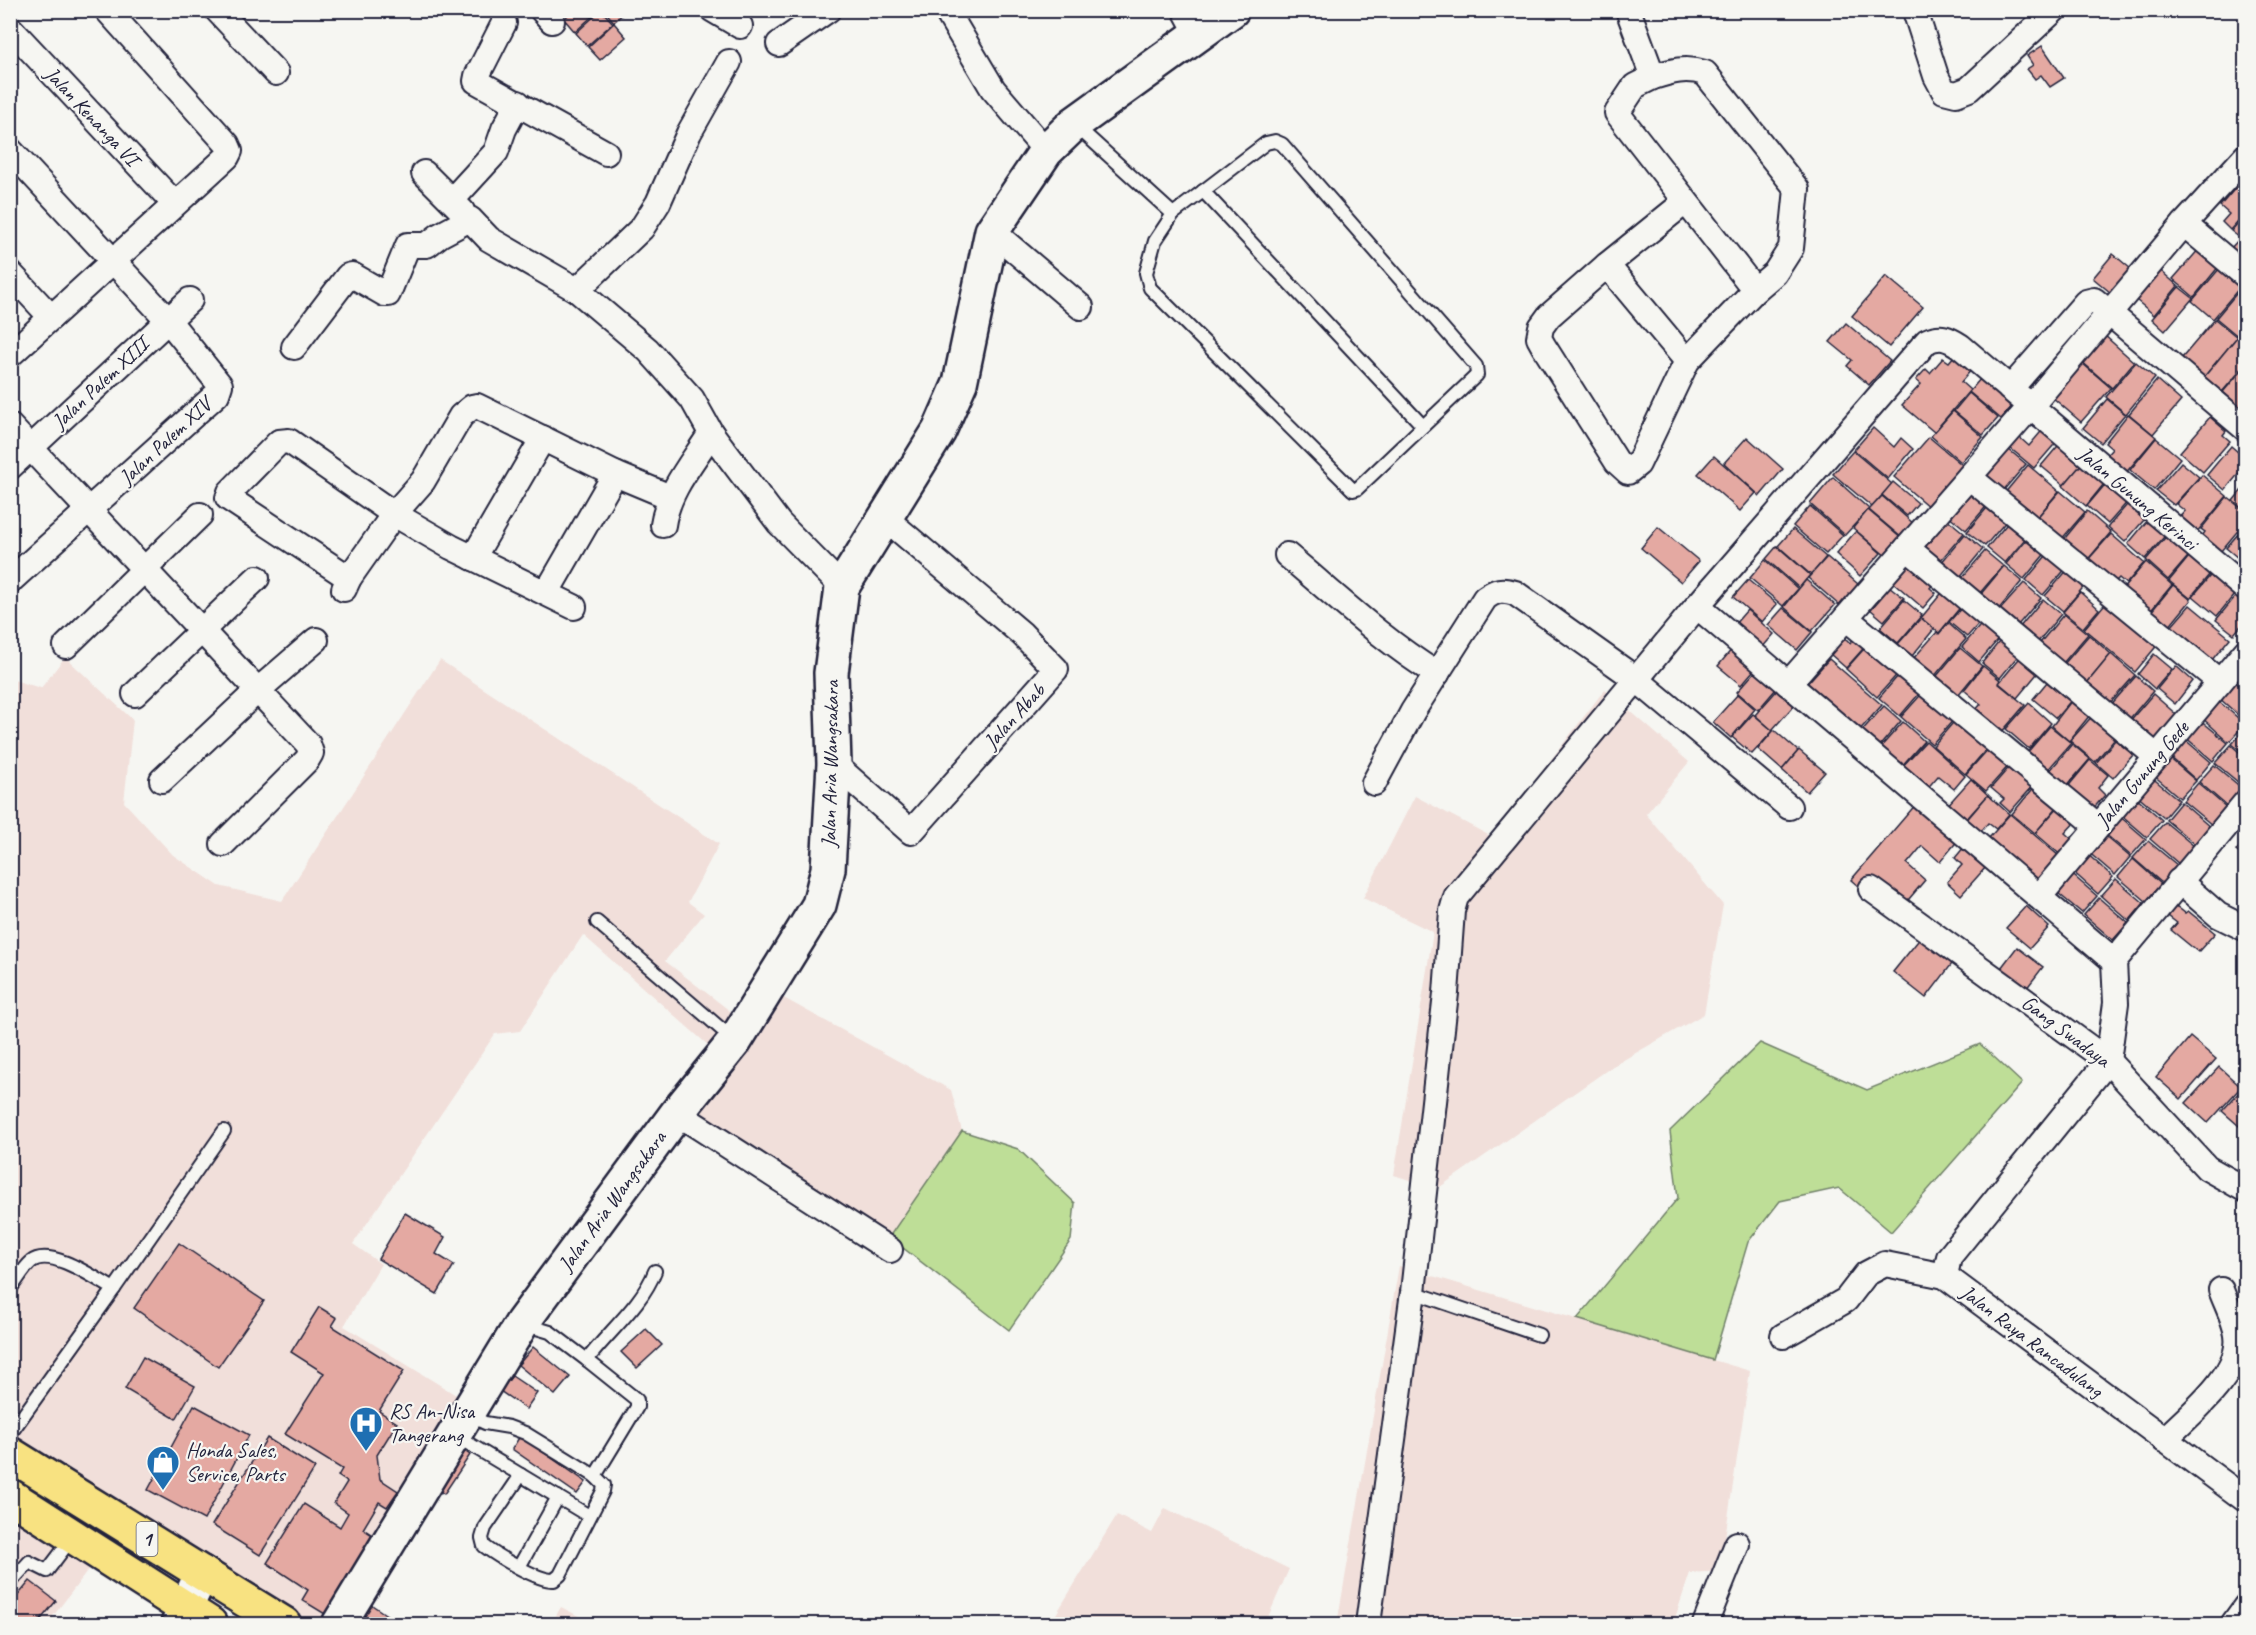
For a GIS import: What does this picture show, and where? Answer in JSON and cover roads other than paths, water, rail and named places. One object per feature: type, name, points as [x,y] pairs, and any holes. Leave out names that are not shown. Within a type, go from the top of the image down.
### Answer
[{"type":"highway","name":"1","points":[[10,1454],[284,1624]]},
{"type":"highway","name":"1","points":[[10,1496],[191,1620]]},
{"type":"street","points":[[10,355],[226,157],[230,148],[107,10]]},
{"type":"street","points":[[217,10],[276,74]]},
{"type":"street","points":[[713,10],[740,26]]},
{"type":"street","points":[[779,44],[828,10]]},
{"type":"street","points":[[946,10],[993,89],[1046,151]]},
{"type":"street","name":"Jalan Aria Wangsakara","points":[[339,1624],[522,1323],[677,1113],[735,1041],[819,905],[828,869],[834,764],[831,673],[842,587],[939,431],[960,383],[992,231],[1046,151],[1074,124],[1191,22],[1232,10]]},
{"type":"street","points":[[1628,10],[1653,77]]},
{"type":"street","points":[[1916,14],[1936,76],[1944,91],[1956,94],[1969,89],[2054,10]]},
{"type":"street","points":[[504,23],[476,81],[606,153]]},
{"type":"street","name":"Jalan Kenanga VI","points":[[10,28],[174,203]]},
{"type":"street","points":[[577,290],[642,228],[658,203],[689,133],[729,62]]},
{"type":"street","points":[[1685,202],[1607,265],[1549,316],[1541,327],[1539,339],[1617,462],[1628,472],[1638,464],[1688,361],[1755,290],[1775,273],[1791,248],[1797,189],[1705,73],[1696,70],[1676,70],[1653,77],[1635,86],[1617,112],[1755,290]]},
{"type":"street","points":[[452,200],[496,152],[504,129],[518,103]]},
{"type":"street","name":"Jalan Palem XIV","points":[[10,150],[168,320],[218,380],[219,390],[10,581]]},
{"type":"street","points":[[1788,684],[2031,406],[2184,224],[2246,156]]},
{"type":"street","points":[[424,173],[489,238],[577,290],[648,350],[692,399],[711,433],[779,523],[842,587]]},
{"type":"street","points":[[294,347],[348,276],[352,275],[388,294],[408,244],[428,245],[440,235],[470,219]]},
{"type":"street","points":[[2184,224],[2246,276]]},
{"type":"street","points":[[992,231],[1081,307]]},
{"type":"street","points":[[1607,265],[1688,361]]},
{"type":"street","points":[[10,273],[51,317]]},
{"type":"street","name":"Jalan Palem XIII","points":[[10,467],[190,300]]},
{"type":"street","points":[[2010,389],[2086,302],[2094,300],[2246,429]]},
{"type":"street","name":"Jalan Gunung Kerinci","points":[[1368,1624],[1413,1293],[1446,993],[1452,911],[1456,897],[1697,606],[1927,341],[1937,337],[1948,338],[2246,589]]},
{"type":"street","points":[[574,607],[473,558],[394,514],[290,441],[279,442],[230,492],[228,498],[346,584],[394,514],[423,481],[461,416],[472,407],[477,406],[615,474],[670,497]]},
{"type":"street","points":[[10,426],[308,744],[311,753],[223,844]]},
{"type":"street","points":[[663,525],[670,497],[711,433]]},
{"type":"street","points":[[473,558],[543,438]]},
{"type":"street","points":[[547,592],[615,474]]},
{"type":"street","points":[[1969,477],[2220,682]]},
{"type":"street","points":[[66,646],[200,516]]},
{"type":"street","name":"Jalan Abab","points":[[834,764],[911,832],[1056,669],[1022,634],[884,517]]},
{"type":"street","points":[[1907,548],[2157,757]]},
{"type":"street","points":[[1287,555],[1354,613],[1437,674]]},
{"type":"street","points":[[135,694],[257,578]]},
{"type":"street","points":[[1374,783],[1413,711],[1485,598],[1495,590],[1505,590],[1515,593],[1636,679],[1789,807]]},
{"type":"street","points":[[1697,606],[2114,961]]},
{"type":"street","points":[[1846,618],[2098,826]]},
{"type":"street","points":[[162,780],[257,691],[316,640]]},
{"type":"street","name":"Jalan Gunung Gede","points":[[2039,897],[2246,651]]},
{"type":"street","points":[[2108,1061],[2116,1003],[2114,961],[2246,802]]},
{"type":"street","points":[[2179,881],[2218,915],[2246,929]]},
{"type":"street","name":"Gang Swadaya","points":[[1871,888],[2108,1061],[2207,1168],[2246,1190]]},
{"type":"street","name":"Jalan Raya Rancadulang","points":[[2108,1061],[1949,1257],[1945,1276],[2246,1500]]},
{"type":"street","points":[[677,1113],[890,1250]]},
{"type":"street","points":[[1783,1336],[1846,1300],[1866,1274],[1885,1264],[1945,1276]]},
{"type":"street","points":[[2164,1440],[2217,1386],[2235,1361],[2237,1335],[2221,1290]]},
{"type":"street","points":[[1705,1624],[1737,1545]]},
{"type":"street","points":[[191,1620],[202,1573]]},
{"type":"street","points":[[2233,1624],[2246,1605]]},
{"type":"lane","points":[[1074,124],[1173,214]]},
{"type":"lane","points":[[1275,141],[1286,147],[1476,366],[1477,375],[1357,489],[1353,490],[1150,288],[1146,273],[1155,241],[1173,214],[1266,143],[1275,141]]},
{"type":"lane","points":[[1203,191],[1423,426]]},
{"type":"lane","points":[[597,922],[735,1041]]},
{"type":"lane","points":[[10,1434],[224,1131]]},
{"type":"lane","points":[[10,1289],[32,1262],[55,1258],[114,1289]]},
{"type":"lane","points":[[587,1360],[651,1281],[655,1271]]},
{"type":"lane","points":[[1413,1293],[1539,1335]]},
{"type":"lane","points":[[522,1323],[550,1332],[637,1400],[637,1407],[595,1476]]},
{"type":"lane","points":[[460,1424],[485,1423],[510,1427],[525,1433],[595,1476],[604,1485],[603,1491],[554,1580],[546,1580],[519,1567],[484,1546],[482,1538],[485,1528],[521,1475]]},
{"type":"lane","points":[[460,1424],[521,1475],[589,1516]]},
{"type":"lane","points":[[519,1567],[558,1497]]},
{"type":"lane","points":[[10,1583],[29,1562],[47,1571],[73,1537]]},
{"type":"place","name":"RS An-Nisa Tangerang","points":[[366,1452]]},
{"type":"place","name":"Honda Sales, Service, Parts","points":[[163,1491]]}]
